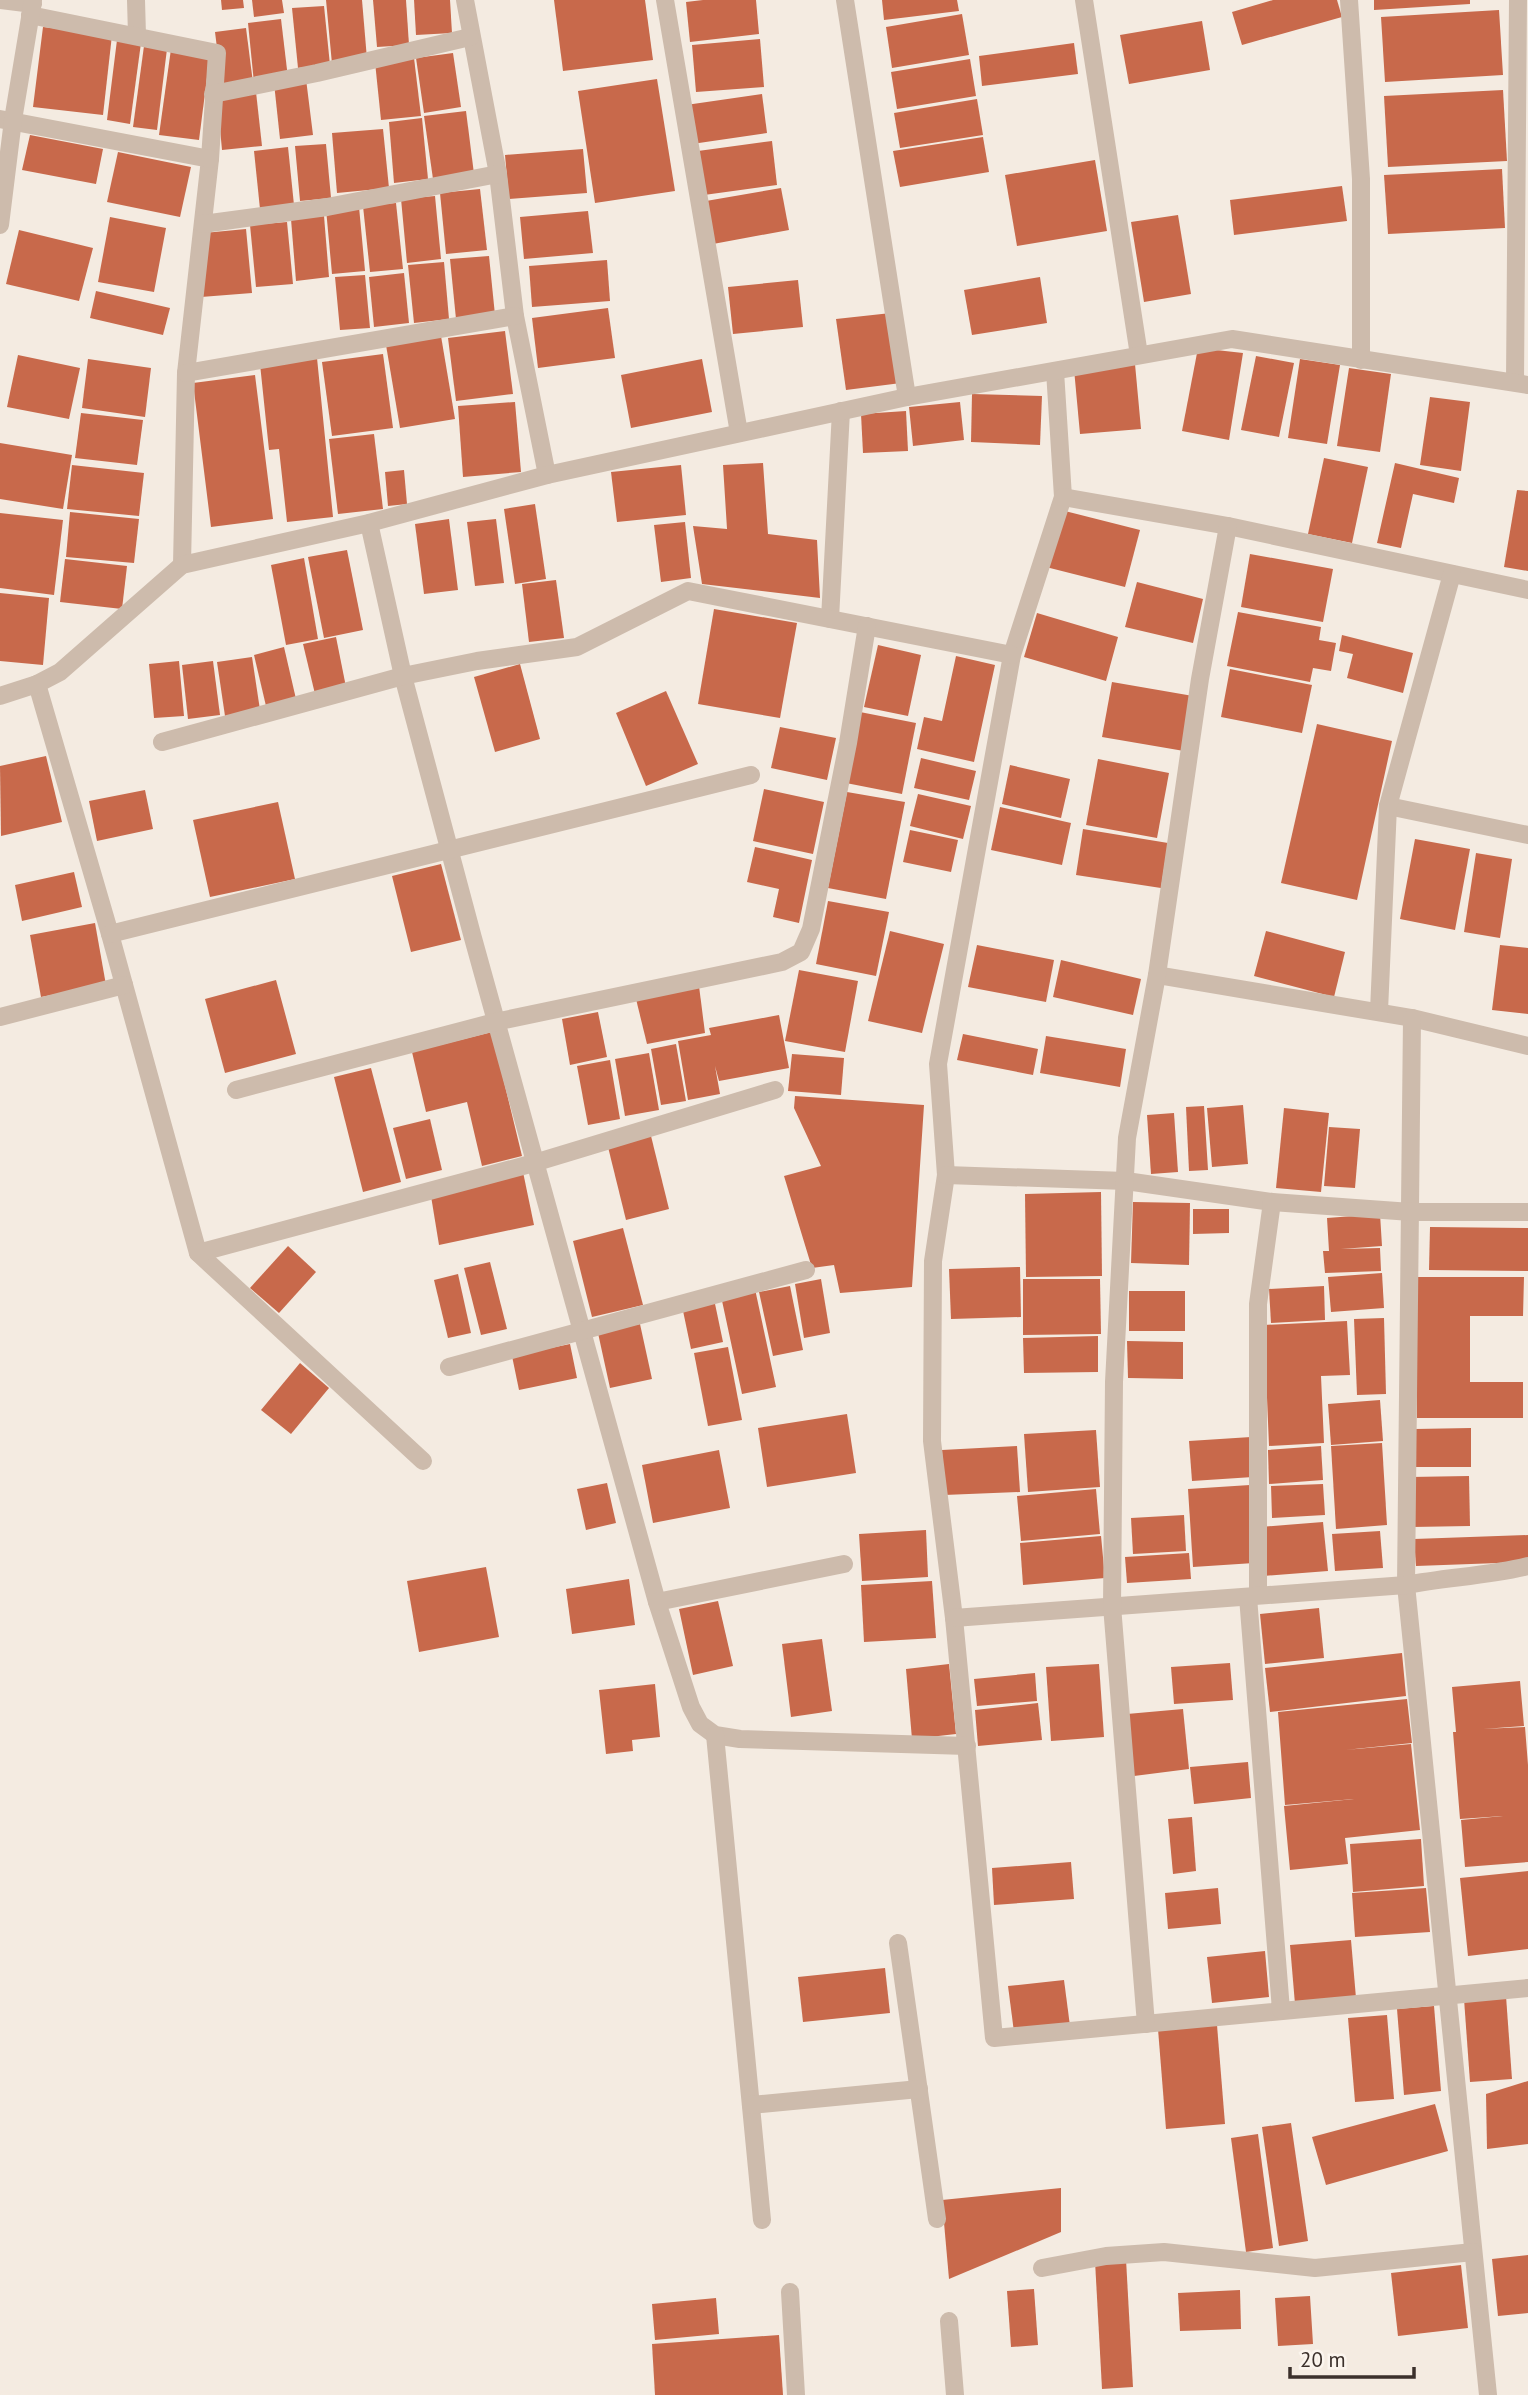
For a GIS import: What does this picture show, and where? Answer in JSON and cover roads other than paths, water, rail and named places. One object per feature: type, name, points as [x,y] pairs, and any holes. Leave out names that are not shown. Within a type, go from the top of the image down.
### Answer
[{"type":"street","points":[[0,0],[137,35],[217,52],[211,159],[186,373],[182,565]]},
{"type":"street","points":[[136,0],[137,35]]},
{"type":"street","points":[[465,0],[498,174],[515,316],[547,475]]},
{"type":"street","points":[[665,0],[739,433]]},
{"type":"street","points":[[845,0],[907,397]]},
{"type":"street","points":[[1084,0],[1139,355]]},
{"type":"street","points":[[1349,0],[1361,178],[1361,360]]},
{"type":"street","points":[[0,696],[60,673],[182,565],[369,523],[547,475],[907,397],[1232,339],[1522,384],[1523,31],[1518,0]]},
{"type":"street","points":[[0,225],[6,120],[32,7]]},
{"type":"street","points":[[213,94],[470,37]]},
{"type":"street","points":[[6,120],[211,159]]},
{"type":"street","points":[[203,224],[327,207],[498,174]]},
{"type":"street","points":[[186,373],[515,316]]},
{"type":"street","points":[[1055,371],[1063,497],[1012,655],[938,1064],[946,1175],[933,1261],[932,1441],[954,1618],[994,2038],[1528,1988]]},
{"type":"street","points":[[830,619],[841,411]]},
{"type":"street","points":[[1063,497],[1228,526],[1528,590]]},
{"type":"street","points":[[369,523],[403,676],[495,1022],[657,1602],[691,1707],[700,1724],[715,1735],[740,1739],[967,1746]]},
{"type":"street","points":[[1146,2024],[1112,1606],[1114,1382],[1127,1138],[1157,975],[1200,679],[1228,526]]},
{"type":"street","points":[[1379,1011],[1388,806],[1452,574]]},
{"type":"street","points":[[162,742],[403,676],[477,661],[577,647],[688,591],[1012,655]]},
{"type":"street","points":[[236,1090],[495,1022],[782,962],[801,952],[811,929],[848,743],[867,626]]},
{"type":"street","points":[[37,684],[110,934],[198,1253],[423,1461]]},
{"type":"street","points":[[110,934],[751,775]]},
{"type":"street","points":[[1388,806],[1528,835]]},
{"type":"street","points":[[1157,975],[1412,1017],[1528,1046]]},
{"type":"street","points":[[0,1017],[124,985]]},
{"type":"street","points":[[1412,1017],[1406,1585],[1488,2395]]},
{"type":"street","points":[[198,1253],[534,1163],[775,1090]]},
{"type":"street","points":[[946,1175],[1126,1181],[1272,1202],[1411,1212],[1528,1212]]},
{"type":"street","points":[[1272,1202],[1258,1304],[1253,1596],[1281,2010]]},
{"type":"street","points":[[449,1367],[806,1270]]},
{"type":"street","points":[[657,1602],[844,1564]]},
{"type":"street","points":[[954,1618],[1406,1585],[1447,1577],[1505,1572],[1528,1566]]},
{"type":"street","points":[[715,1735],[762,2220]]},
{"type":"street","points":[[898,1943],[937,2220]]},
{"type":"street","points":[[751,2105],[919,2089]]},
{"type":"street","points":[[1042,2268],[1106,2256],[1164,2252],[1315,2268],[1473,2252]]},
{"type":"street","points":[[790,2292],[796,2395]]},
{"type":"street","points":[[949,2321],[955,2395]]}]
